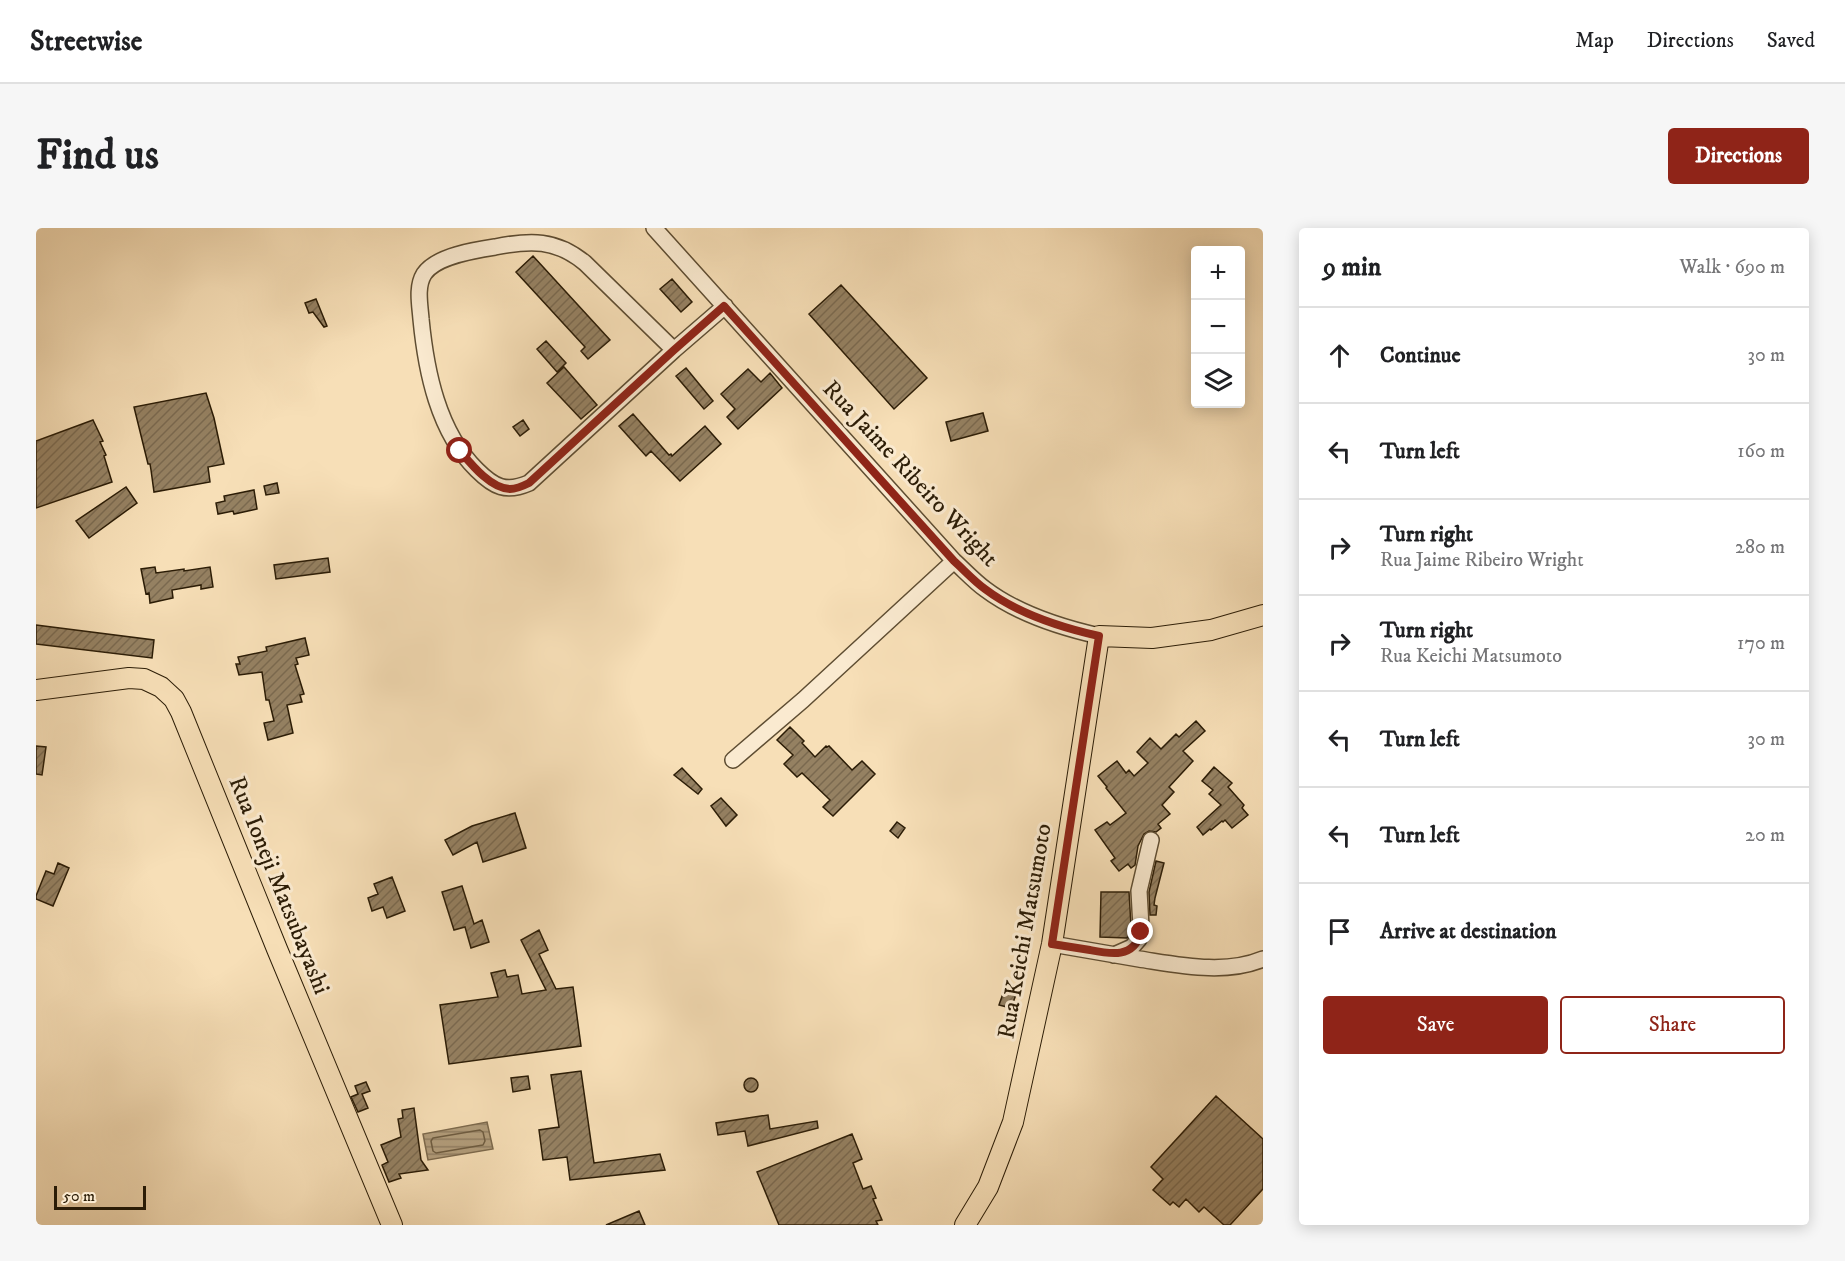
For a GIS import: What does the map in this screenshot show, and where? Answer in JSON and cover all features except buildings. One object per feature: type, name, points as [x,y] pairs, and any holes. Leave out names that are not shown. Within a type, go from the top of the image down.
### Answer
[{"type":"main road","name":"Rua Jaime Ribeiro Wright","points":[[1099,636],[1152,638],[1211,630],[1263,615]]},
{"type":"main road","name":"Rua Keichi Matsumoto","points":[[965,1225],[988,1187],[1013,1122],[1052,944],[1099,636]]},
{"type":"main road","name":"Rua Ioneji Matsubayashi","points":[[36,690],[129,678],[144,679],[161,687],[174,699],[192,736],[277,949],[392,1225]]},
{"type":"street","name":"Rua Jaime Ribeiro Wright","points":[[654,228],[954,561],[984,588],[1008,604],[1069,630],[1099,636]]},
{"type":"street","points":[[674,350],[585,263],[560,247],[545,243],[518,242],[450,257],[426,272],[421,280],[419,291],[424,350],[433,390],[448,431],[460,451],[483,476],[498,486],[509,489],[529,483],[724,306]]},
{"type":"street","points":[[733,760],[803,700],[954,561]]},
{"type":"street","points":[[1114,954],[1132,948],[1139,939],[1141,927],[1139,891],[1151,840]]},
{"type":"street","points":[[1052,944],[1178,964],[1227,968],[1249,965],[1263,958]]},
{"type":"water","points":[[487,1122],[493,1149],[428,1160],[423,1134]]},
{"type":"route","points":[[460,451],[483,476],[498,486],[509,489],[519,488],[529,483],[724,306],[954,561],[984,588],[1008,604],[1033,616],[1069,630],[1099,636],[1052,944],[1114,954],[1132,948],[1141,932]]}]
